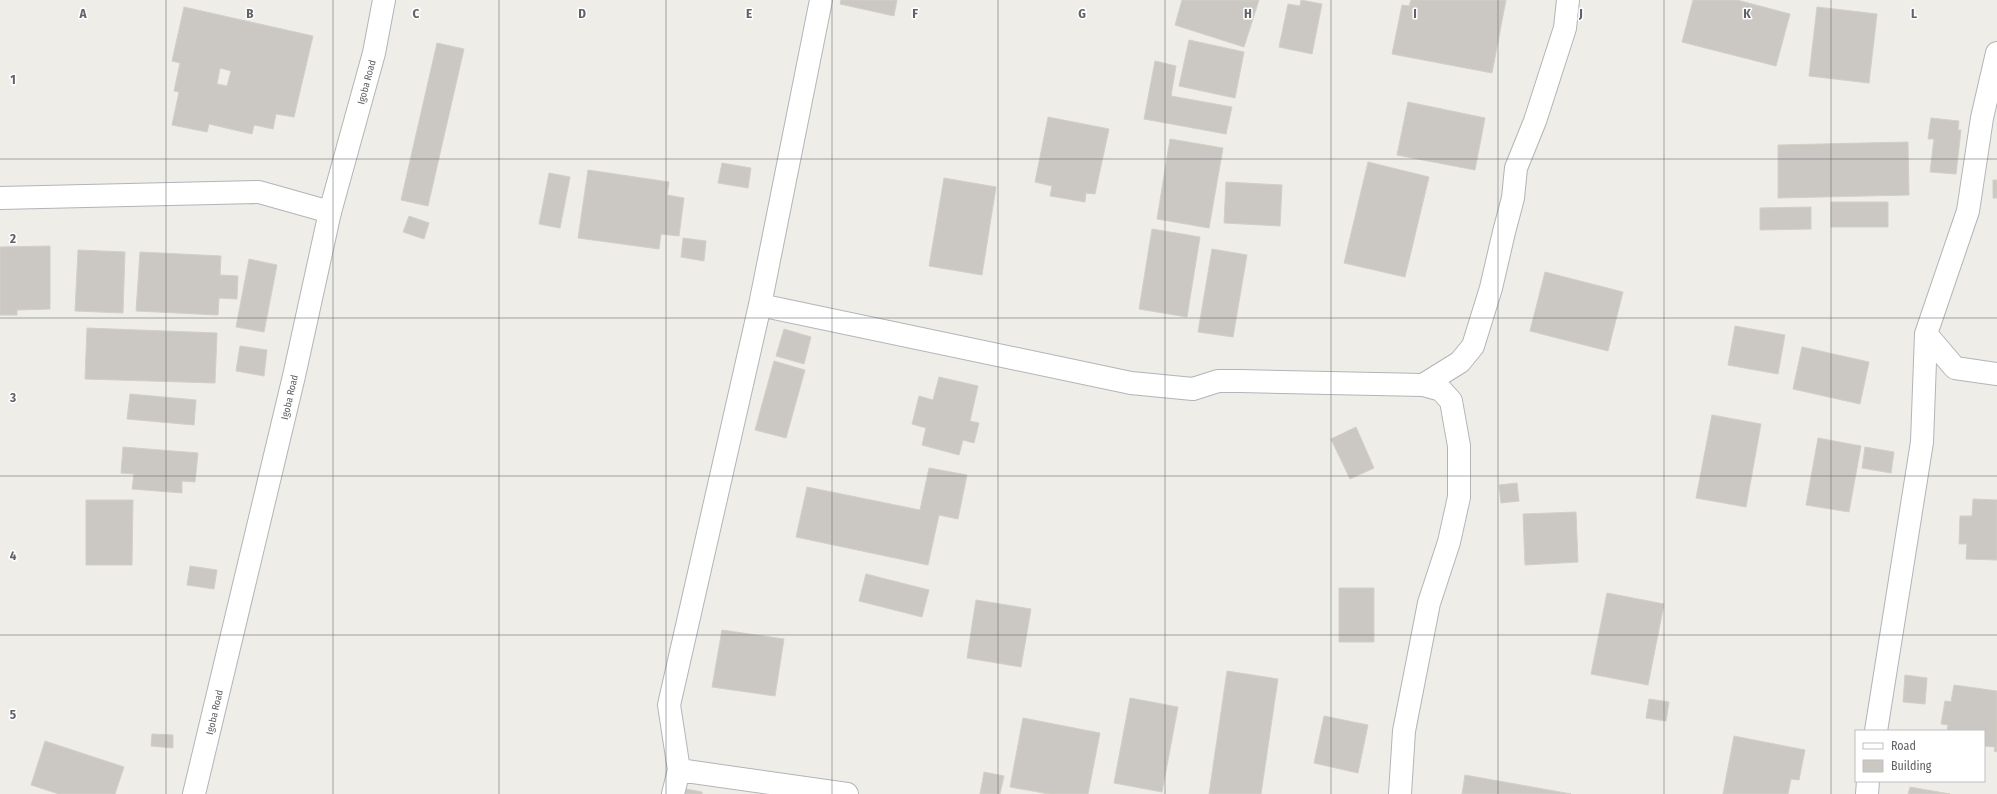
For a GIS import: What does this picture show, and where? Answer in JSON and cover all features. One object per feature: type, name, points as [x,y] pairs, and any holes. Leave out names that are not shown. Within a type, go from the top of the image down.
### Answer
[{"type":"street","name":"Igoba Road","points":[[194,794],[292,384],[330,212],[374,53],[384,0]]},
{"type":"street","points":[[673,794],[679,770],[669,705],[760,305],[820,0]]},
{"type":"street","points":[[1423,385],[1460,362],[1473,346],[1491,288],[1513,198],[1516,168],[1536,121],[1564,28],[1568,0]]},
{"type":"street","points":[[1876,730],[1922,442],[1926,334],[1968,211],[1982,118],[1997,53]]},
{"type":"street","points":[[0,198],[259,192],[330,212]]},
{"type":"street","points":[[760,305],[1131,383],[1193,389],[1218,381],[1423,385],[1442,390],[1451,401],[1459,446],[1460,497],[1449,542],[1429,603],[1404,731],[1400,794]]},
{"type":"street","points":[[1926,334],[1955,368],[1997,374]]},
{"type":"street","points":[[679,770],[847,794]]},
{"type":"street","points":[[1867,794],[1868,782]]},
{"type":"building","points":[[841,0],[897,0],[894,16],[840,4]]},
{"type":"building","points":[[1182,0],[1259,0],[1244,47],[1175,25]]},
{"type":"building","points":[[1301,0],[1322,4],[1312,54],[1279,47],[1288,4],[1300,6]]},
{"type":"building","points":[[1411,0],[1506,0],[1492,73],[1392,54],[1402,5],[1409,6]]},
{"type":"building","points":[[1693,0],[1737,0],[1790,14],[1776,66],[1682,42]]},
{"type":"building","points":[[184,7],[313,36],[294,117],[276,114],[273,129],[254,125],[252,134],[209,124],[207,132],[172,125],[179,92],[174,91],[180,63],[172,61]],"holes":[[[220,68],[231,71],[227,86],[217,84]]]},
{"type":"building","points":[[1817,7],[1877,14],[1869,83],[1809,76]]},
{"type":"building","points":[[1189,40],[1244,52],[1235,98],[1179,86]]},
{"type":"building","points":[[437,43],[464,49],[428,206],[401,200]]},
{"type":"building","points":[[1155,61],[1176,66],[1171,96],[1232,107],[1226,134],[1144,119]]},
{"type":"building","points":[[1408,102],[1485,118],[1475,170],[1397,155]]},
{"type":"building","points":[[1048,117],[1109,129],[1095,194],[1086,193],[1085,202],[1050,196],[1052,186],[1035,182]]},
{"type":"building","points":[[1931,118],[1959,121],[1958,130],[1961,130],[1956,174],[1930,172],[1934,139],[1928,139]]},
{"type":"building","points":[[1170,139],[1223,148],[1209,228],[1157,219]]},
{"type":"building","points":[[1908,142],[1909,195],[1778,198],[1778,145]]},
{"type":"building","points":[[1368,162],[1429,177],[1405,277],[1344,263]]},
{"type":"building","points":[[722,163],[751,168],[748,188],[718,183]]},
{"type":"building","points":[[588,170],[669,182],[667,195],[684,198],[679,236],[661,234],[659,249],[578,238]]},
{"type":"building","points":[[549,173],[570,177],[560,228],[539,224]]},
{"type":"building","points":[[944,178],[996,187],[982,275],[929,266]]},
{"type":"building","points":[[1993,180],[1997,180],[1997,198],[1993,198]]},
{"type":"building","points":[[1226,182],[1282,185],[1280,226],[1224,223]]},
{"type":"building","points":[[1831,202],[1888,202],[1888,227],[1831,227]]},
{"type":"building","points":[[1811,207],[1811,229],[1760,230],[1760,208]]},
{"type":"building","points":[[409,216],[429,223],[424,239],[403,232]]},
{"type":"building","points":[[1152,229],[1200,237],[1187,317],[1139,309]]},
{"type":"building","points":[[683,238],[706,241],[704,261],[681,257]]},
{"type":"building","points":[[50,246],[50,309],[17,310],[17,315],[0,315],[0,247]]},
{"type":"building","points":[[1212,249],[1247,255],[1233,337],[1198,332]]},
{"type":"building","points":[[78,250],[125,252],[123,313],[75,311]]},
{"type":"building","points":[[140,252],[221,256],[220,275],[238,276],[237,299],[219,298],[218,315],[136,311]]},
{"type":"building","points":[[249,259],[277,265],[264,332],[236,327]]},
{"type":"building","points":[[1545,272],[1623,292],[1608,351],[1530,331]]},
{"type":"building","points":[[1735,326],[1785,335],[1778,374],[1728,365]]},
{"type":"building","points":[[87,328],[217,333],[215,383],[85,379]]},
{"type":"building","points":[[784,329],[811,337],[804,364],[776,356]]},
{"type":"building","points":[[240,346],[267,350],[264,376],[236,371]]},
{"type":"building","points":[[1802,347],[1869,362],[1860,404],[1793,389]]},
{"type":"building","points":[[774,361],[805,370],[786,438],[755,430]]},
{"type":"building","points":[[939,377],[978,386],[970,421],[979,423],[974,443],[963,440],[959,455],[922,445],[926,428],[912,424],[919,396],[933,400]]},
{"type":"building","points":[[130,394],[196,400],[194,425],[127,419]]},
{"type":"building","points":[[1712,415],[1761,424],[1746,507],[1696,498]]},
{"type":"building","points":[[1356,427],[1374,468],[1350,479],[1331,439]]},
{"type":"building","points":[[1818,438],[1861,446],[1849,512],[1806,505]]},
{"type":"building","points":[[123,447],[198,453],[195,482],[182,481],[182,493],[132,489],[134,474],[121,473]]},
{"type":"building","points":[[1865,447],[1894,452],[1891,473],[1862,468]]},
{"type":"building","points":[[929,468],[967,475],[958,519],[939,515],[928,565],[796,537],[807,487],[920,510]]},
{"type":"building","points":[[1517,483],[1519,501],[1501,503],[1499,485]]},
{"type":"building","points":[[1973,499],[1997,500],[1997,560],[1966,559],[1967,544],[1959,544],[1960,516],[1972,516]]},
{"type":"building","points":[[86,500],[133,500],[132,565],[86,565]]},
{"type":"building","points":[[1576,512],[1578,562],[1525,565],[1523,514]]},
{"type":"building","points":[[190,566],[217,570],[214,589],[187,585]]},
{"type":"building","points":[[866,574],[929,590],[922,617],[859,601]]},
{"type":"building","points":[[1339,588],[1374,588],[1374,642],[1339,642]]},
{"type":"building","points":[[1607,593],[1664,604],[1648,685],[1591,674]]},
{"type":"building","points":[[976,600],[1031,609],[1021,667],[967,658]]},
{"type":"building","points":[[722,630],[784,639],[775,696],[712,687]]},
{"type":"building","points":[[1227,671],[1278,679],[1261,794],[1209,794]]},
{"type":"building","points":[[1905,675],[1927,678],[1925,704],[1903,702]]},
{"type":"building","points":[[1954,685],[1997,691],[1997,752],[1994,751],[1995,747],[1985,746],[1985,730],[1947,730],[1948,725],[1941,724],[1945,701],[1951,702]]},
{"type":"building","points":[[1130,698],[1178,707],[1162,792],[1114,783]]},
{"type":"building","points":[[1649,699],[1669,702],[1666,721],[1646,718]]},
{"type":"building","points":[[1324,716],[1368,725],[1358,773],[1314,763]]},
{"type":"building","points":[[1023,718],[1100,733],[1088,794],[1049,794],[1010,787]]},
{"type":"building","points":[[152,734],[173,735],[173,748],[151,746]]},
{"type":"building","points":[[1734,736],[1805,750],[1799,780],[1791,779],[1788,794],[1723,794]]},
{"type":"building","points":[[45,741],[124,767],[115,794],[59,794],[31,785]]},
{"type":"building","points":[[984,772],[1004,776],[1000,794],[980,794]]},
{"type":"building","points":[[1465,775],[1571,794],[1462,794]]},
{"type":"building","points":[[1910,787],[1950,794],[1908,794]]},
{"type":"building","points":[[686,789],[702,792],[702,794],[685,794]]}]
